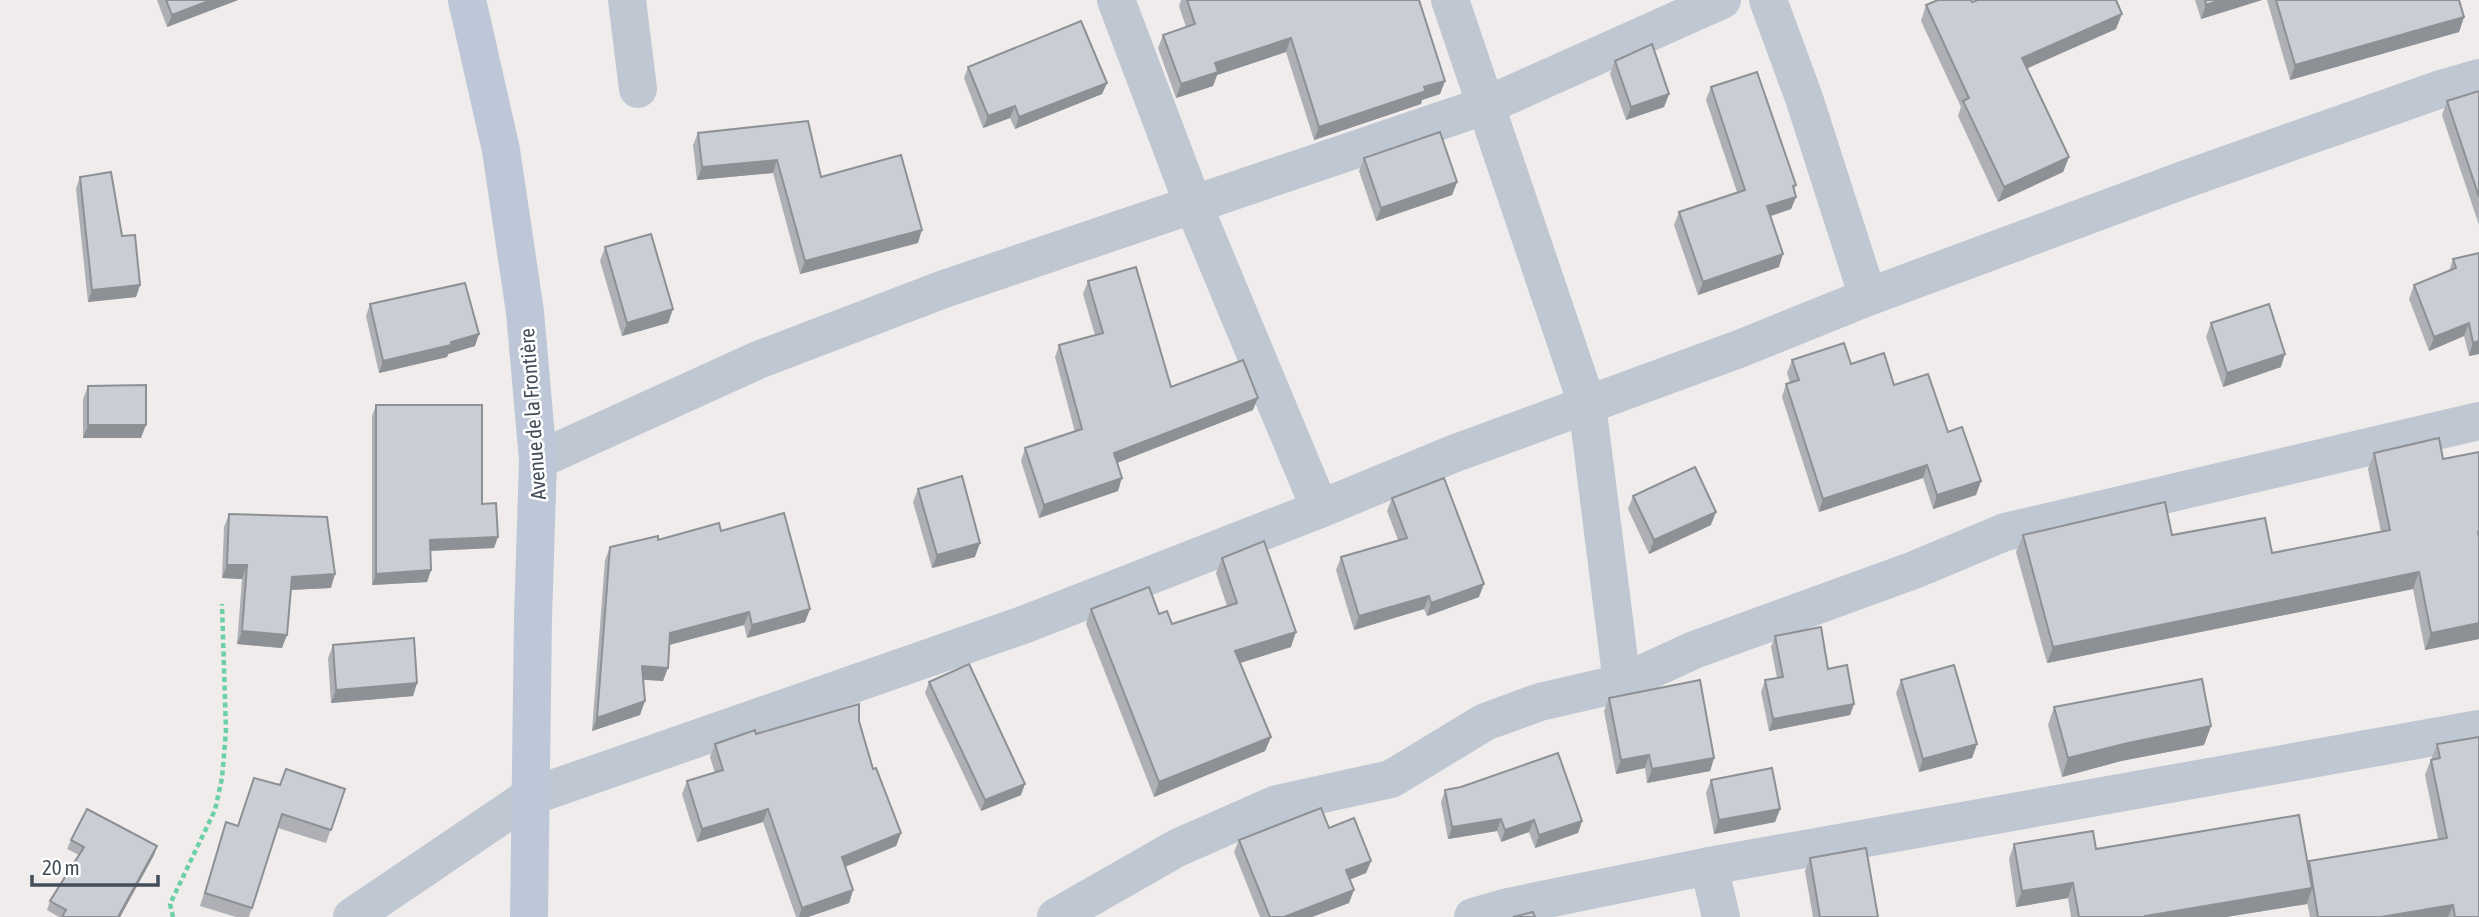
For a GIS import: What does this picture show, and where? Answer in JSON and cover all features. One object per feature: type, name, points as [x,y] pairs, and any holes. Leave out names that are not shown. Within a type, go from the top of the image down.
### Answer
[{"type":"street","name":"Avenue de la Frontière","points":[[467,0],[503,163],[525,312],[538,460],[529,797],[529,917]]},
{"type":"street","points":[[627,0],[638,89]]},
{"type":"street","points":[[1116,0],[1193,204],[1320,509]]},
{"type":"street","points":[[1450,0],[1587,404],[1622,683]]},
{"type":"street","points":[[538,460],[771,355],[944,289],[1487,106],[1722,0]]},
{"type":"street","points":[[1768,0],[1804,98],[1868,297]]},
{"type":"street","points":[[352,917],[529,797],[1023,625],[1453,454],[1739,349],[1868,297],[2186,178],[2479,78]]},
{"type":"street","points":[[1056,917],[1177,848],[1277,804],[1391,779],[1485,722],[1541,702],[1622,683],[1693,650],[1914,570],[2005,532],[2479,421]]},
{"type":"street","points":[[1473,917],[1508,907],[1709,866],[1998,813],[2300,763],[2479,729]]},
{"type":"street","points":[[1709,866],[1721,917]]},
{"type":"path","points":[[173,917],[170,904],[215,810],[222,778],[226,731],[222,604]]},
{"type":"building","points":[[166,0],[211,0],[172,15]]},
{"type":"building","points":[[1187,0],[1419,0],[1445,81],[1424,87],[1426,91],[1319,127],[1291,38],[1215,63],[1218,72],[1181,84],[1163,35],[1195,24]]},
{"type":"building","points":[[1938,0],[2116,0],[2122,14],[2022,58],[2069,157],[2004,187],[1963,101],[1969,98],[1926,5]]},
{"type":"building","points":[[2205,0],[2221,0],[2206,5]]},
{"type":"building","points":[[2276,0],[2459,0],[2464,17],[2295,65]]},
{"type":"building","points":[[1081,21],[1107,83],[1019,117],[1015,106],[988,116],[968,67]]},
{"type":"building","points":[[1652,44],[1669,94],[1631,107],[1615,61]]},
{"type":"building","points":[[1757,72],[1796,185],[1793,186],[1796,197],[1767,206],[1783,254],[1703,282],[1679,212],[1745,190],[1711,87]]},
{"type":"building","points":[[2479,91],[2479,197],[2447,101]]},
{"type":"building","points":[[808,121],[821,177],[901,155],[922,230],[805,261],[777,160],[702,167],[698,133]]},
{"type":"building","points":[[1440,132],[1457,182],[1381,208],[1364,158]]},
{"type":"building","points":[[111,172],[122,236],[135,235],[140,285],[92,290],[80,177]]},
{"type":"building","points":[[651,234],[673,309],[627,323],[605,247]]},
{"type":"building","points":[[2479,253],[2479,341],[2473,343],[2469,323],[2434,337],[2414,285],[2456,268],[2453,259]]},
{"type":"building","points":[[1136,267],[1171,387],[1243,360],[1258,398],[1114,453],[1122,478],[1044,505],[1025,448],[1082,429],[1059,345],[1103,333],[1088,281]]},
{"type":"building","points":[[465,283],[479,334],[451,342],[451,345],[383,361],[370,304]]},
{"type":"building","points":[[2269,304],[2285,354],[2227,373],[2211,323]]},
{"type":"building","points":[[1844,343],[1851,364],[1884,353],[1894,385],[1928,374],[1948,432],[1962,427],[1981,481],[1937,495],[1927,465],[1823,499],[1786,384],[1799,380],[1792,360]]},
{"type":"building","points":[[146,385],[146,425],[88,425],[88,386]]},
{"type":"building","points":[[376,405],[482,405],[482,504],[496,503],[498,537],[430,540],[431,570],[376,574]]},
{"type":"building","points":[[2439,438],[2443,459],[2479,452],[2479,623],[2431,633],[2419,572],[2053,647],[2023,535],[2165,502],[2172,535],[2265,518],[2272,553],[2390,530],[2374,453]]},
{"type":"building","points":[[1695,467],[1716,512],[1654,540],[1633,496]]},
{"type":"building","points":[[962,476],[980,543],[937,555],[918,489]]},
{"type":"building","points":[[1444,478],[1484,584],[1431,603],[1429,596],[1359,616],[1341,557],[1407,538],[1392,498]]},
{"type":"building","points":[[784,513],[810,609],[752,625],[749,612],[670,633],[668,668],[642,666],[645,701],[597,718],[610,547],[658,536],[658,540],[719,523],[721,531]]},
{"type":"building","points":[[229,514],[327,517],[335,574],[292,577],[287,635],[242,631],[247,565],[227,565]]},
{"type":"building","points":[[1264,541],[1296,632],[1235,651],[1271,737],[1159,782],[1091,609],[1149,587],[1159,614],[1167,611],[1172,624],[1237,603],[1222,558]]},
{"type":"building","points":[[1821,627],[1828,669],[1847,665],[1854,704],[1773,719],[1765,680],[1783,677],[1775,636]]},
{"type":"building","points":[[414,638],[417,683],[336,690],[333,645]]},
{"type":"building","points":[[969,664],[1025,784],[985,800],[929,682]]},
{"type":"building","points":[[1954,665],[1977,744],[1923,759],[1901,680]]},
{"type":"building","points":[[2202,679],[2211,726],[2068,758],[2054,707]]},
{"type":"building","points":[[1700,680],[1714,758],[1652,769],[1649,755],[1621,760],[1609,698]]},
{"type":"building","points":[[859,704],[859,721],[873,769],[876,768],[901,833],[842,857],[853,890],[802,908],[768,809],[702,829],[687,781],[723,770],[715,744],[755,730],[756,734]]},
{"type":"building","points":[[2479,737],[2479,917],[2455,917],[2453,905],[2381,917],[2318,917],[2309,861],[2447,838],[2431,760],[2440,758],[2437,744]]},
{"type":"building","points":[[1558,753],[1582,821],[1539,835],[1534,820],[1505,830],[1501,819],[1452,827],[1445,790],[1461,787]]},
{"type":"building","points":[[1772,768],[1780,809],[1719,820],[1711,780]]},
{"type":"building","points":[[286,769],[345,789],[331,830],[282,814],[252,908],[205,893],[226,822],[238,826],[254,778],[280,785]]},
{"type":"building","points":[[1321,808],[1329,828],[1354,818],[1371,861],[1346,870],[1354,890],[1284,917],[1270,917],[1239,840]]},
{"type":"building","points":[[87,809],[157,846],[118,917],[62,917],[66,910],[50,901],[84,847],[71,840]]},
{"type":"building","points":[[2299,815],[2312,888],[2145,917],[2079,917],[2073,883],[2022,891],[2014,844],[2093,831],[2096,849]]},
{"type":"building","points":[[1866,848],[1878,917],[1820,917],[1810,858]]},
{"type":"building","points":[[1533,912],[1535,917],[1513,917]]}]
